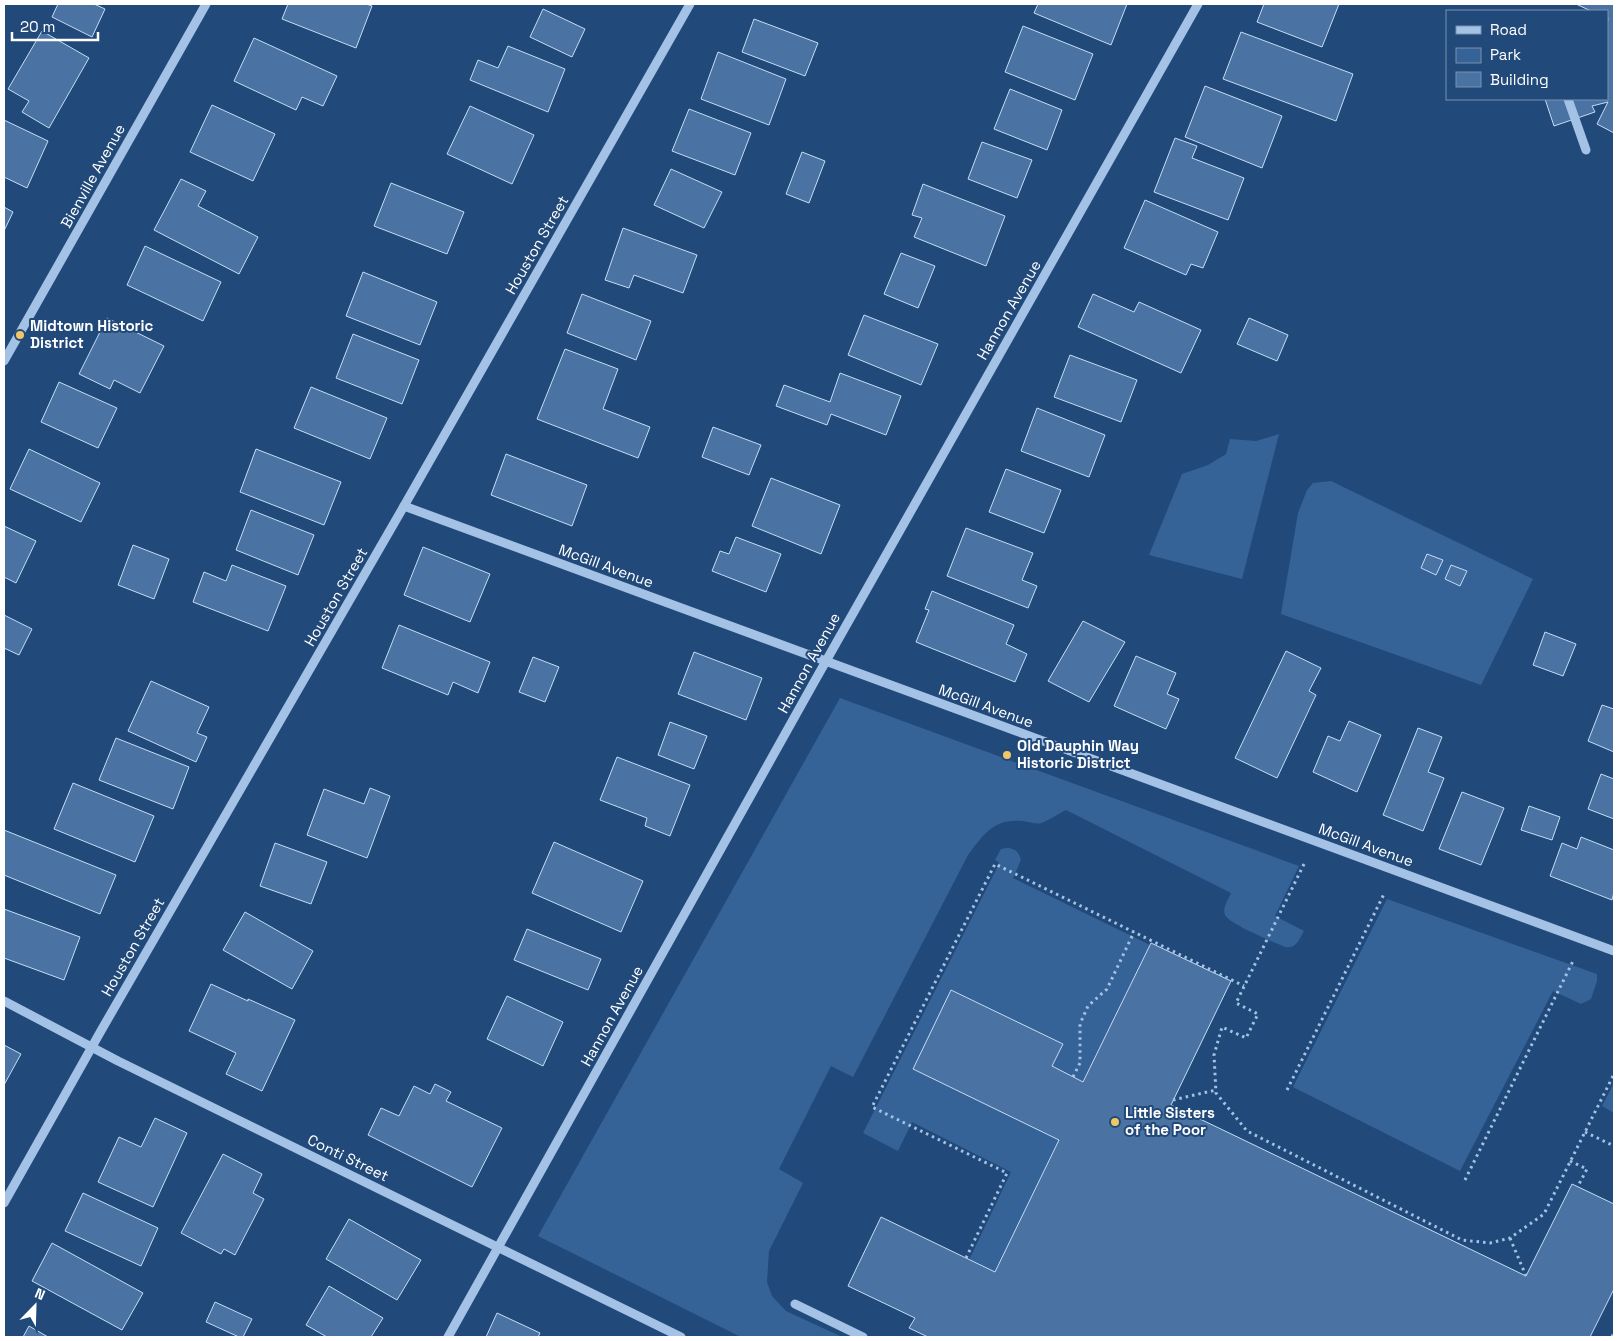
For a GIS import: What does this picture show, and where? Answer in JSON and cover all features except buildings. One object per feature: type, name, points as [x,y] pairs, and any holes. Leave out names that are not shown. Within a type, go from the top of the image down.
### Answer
[{"type":"street","name":"Bienville Avenue","points":[[4,361],[206,4]]},
{"type":"street","name":"Houston Street","points":[[4,1203],[690,4]]},
{"type":"street","name":"Hannon Avenue","points":[[448,1337],[825,662],[1198,4]]},
{"type":"street","points":[[1568,100],[1586,150]]},
{"type":"street","name":"McGill Avenue","points":[[404,506],[1614,951]]},
{"type":"street","name":"Conti Street","points":[[4,1001],[91,1048],[680,1337]]},
{"type":"street","points":[[795,1304],[863,1337]]},
{"type":"path","points":[[966,1258],[1008,1173],[872,1107],[995,864],[1244,986]]},
{"type":"path","points":[[1304,864],[1236,1003],[1258,1014],[1246,1038],[1222,1026],[1214,1055],[1216,1093],[1248,1131],[1462,1240],[1490,1243],[1510,1238],[1544,1214],[1614,1074]]},
{"type":"path","points":[[1287,1090],[1384,894]]},
{"type":"path","points":[[1073,1077],[1080,1063],[1080,1024],[1088,1006],[1107,988],[1134,932]]},
{"type":"path","points":[[1465,1180],[1574,961]]},
{"type":"path","points":[[1173,1100],[1216,1090]]},
{"type":"path","points":[[1585,1132],[1614,1146]]},
{"type":"path","points":[[1570,1161],[1587,1169],[1578,1186]]},
{"type":"path","points":[[1510,1238],[1526,1276]]},
{"type":"path","points":[[1612,1337],[1614,1332]]},
{"type":"green space","points":[[1279,434],[1242,579],[1149,555],[1182,474],[1208,465],[1226,454],[1230,439],[1256,441]]},
{"type":"green space","points":[[1331,481],[1533,579],[1481,685],[1281,614],[1298,513],[1307,490],[1313,483]]},
{"type":"green space","points":[[840,698],[1299,866],[1275,916],[1304,931],[1295,945],[1285,947],[1243,928],[1225,915],[1225,906],[1231,893],[1066,810],[1041,823],[1012,821],[1004,822],[990,829],[968,855],[853,1077],[831,1066],[779,1169],[803,1183],[769,1251],[767,1282],[772,1296],[786,1311],[840,1337],[741,1337],[538,1236]]},
{"type":"green space","points":[[1006,848],[1016,851],[1021,860],[1013,878],[1150,945],[1083,1082],[1052,1066],[1063,1044],[952,990],[913,1069],[1059,1140],[995,1272],[969,1260],[1011,1172],[912,1122],[898,1151],[863,1133],[996,870],[999,862],[995,860],[1001,849]]},
{"type":"green space","points":[[1387,899],[1597,974],[1597,981],[1591,999],[1581,1004],[1553,991],[1460,1171],[1293,1087]]},
{"type":"green space","points":[[1614,1083],[1614,1113],[1602,1106]]},
{"type":"place","name":"Midtown Historic District","points":[[20,335]]},
{"type":"place","name":"Old Dauphin Way Historic District","points":[[1007,755]]},
{"type":"place","name":"Little Sisters of the Poor","points":[[1115,1122]]}]
